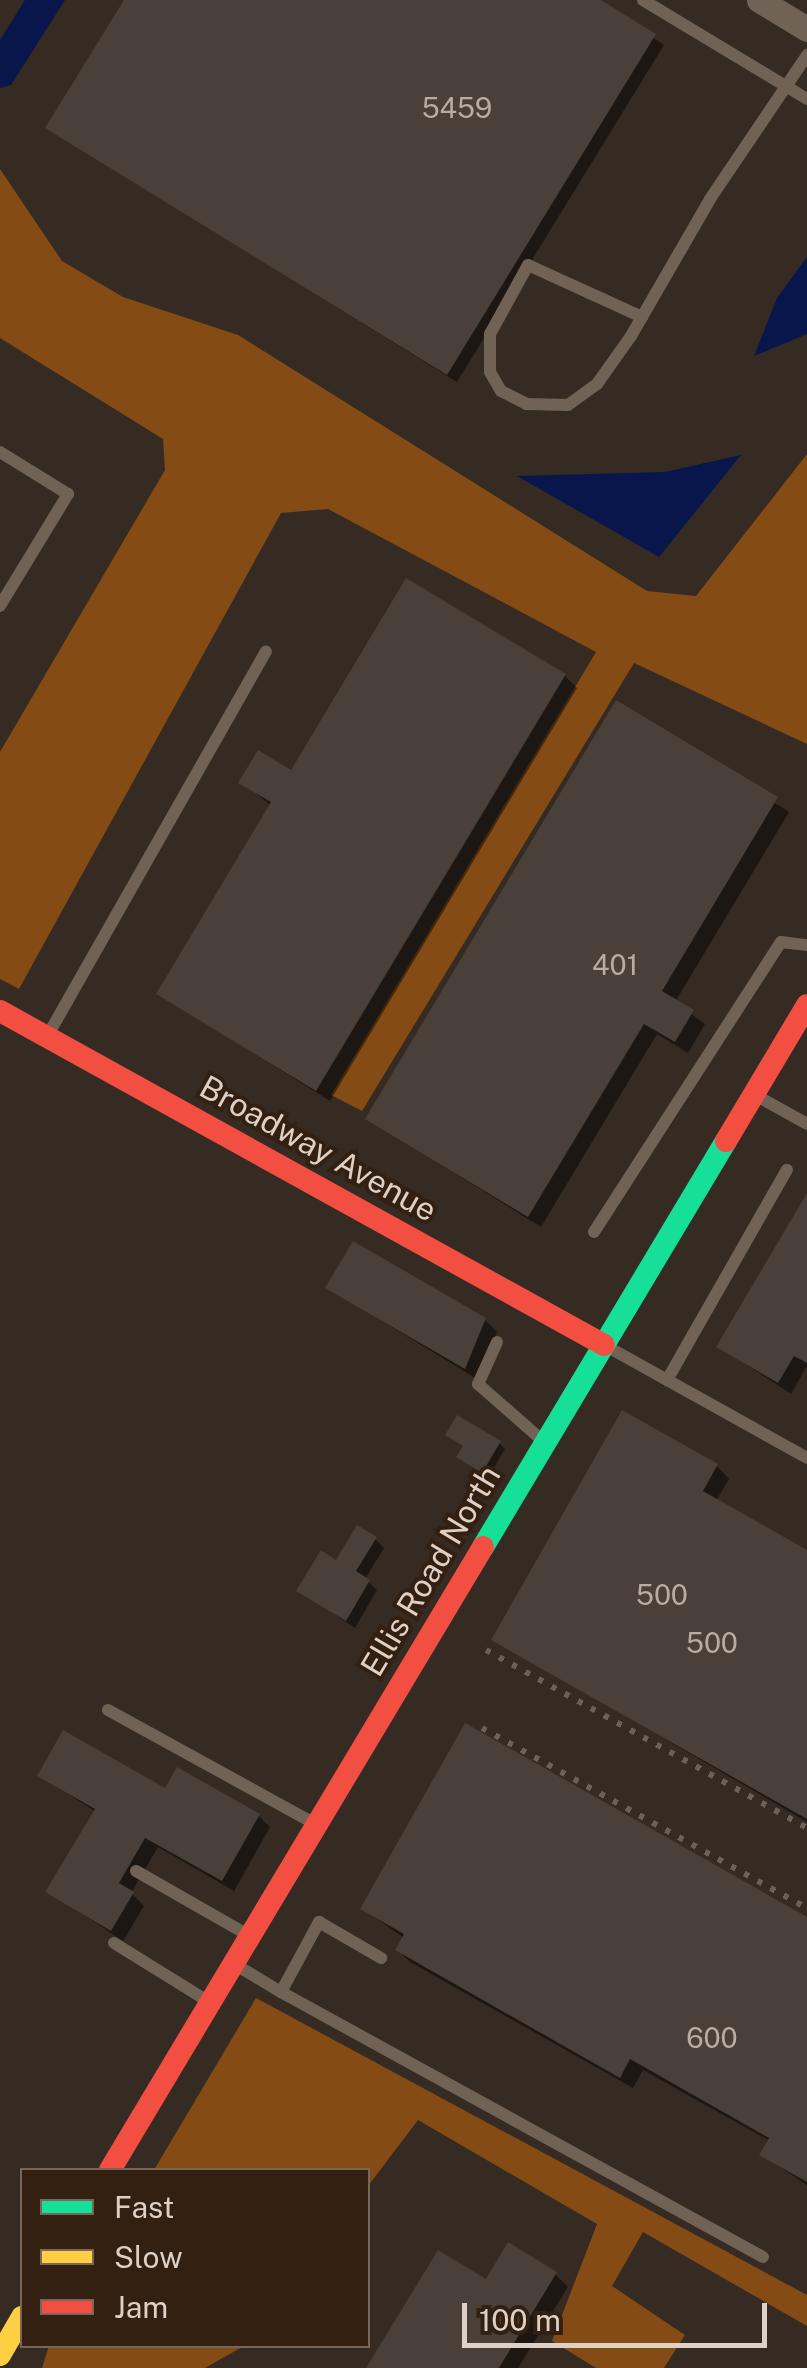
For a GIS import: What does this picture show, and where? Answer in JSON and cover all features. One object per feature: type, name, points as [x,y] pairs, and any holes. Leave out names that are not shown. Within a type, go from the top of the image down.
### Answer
[{"type":"street","points":[[760,0],[807,29]]},
{"type":"street","name":"Ellis Road North","points":[[111,2168],[807,1005]]},
{"type":"street","name":"Broadway Avenue","points":[[0,1010],[604,1345]]},
{"type":"street","points":[[0,2355],[20,2321]]},
{"type":"lane","points":[[643,0],[807,99]]},
{"type":"lane","points":[[642,317],[528,265],[490,334],[490,372],[500,391],[526,404],[568,405],[597,384],[642,317],[807,54]]},
{"type":"lane","points":[[0,452],[68,494],[0,606]]},
{"type":"lane","points":[[47,1037],[266,652]]},
{"type":"lane","points":[[594,1232],[781,942],[807,945]]},
{"type":"lane","points":[[754,1094],[807,1124]]},
{"type":"lane","points":[[667,1380],[786,1170]]},
{"type":"lane","points":[[496,1342],[478,1384],[546,1443]]},
{"type":"lane","points":[[604,1345],[807,1458]]},
{"type":"lane","points":[[108,1710],[317,1825]]},
{"type":"lane","points":[[136,1870],[250,1936]]},
{"type":"lane","points":[[281,1992],[319,1922],[381,1958]]},
{"type":"lane","points":[[114,1944],[211,2003]]},
{"type":"lane","points":[[234,1964],[764,2256]]},
{"type":"shaded area","points":[[25,0],[65,0],[11,85],[0,88],[0,40]]},
{"type":"shaded area","points":[[0,169],[62,261],[123,297],[238,335],[647,591],[696,596],[807,454],[807,744],[634,663],[362,1111],[331,1095],[596,652],[328,509],[281,513],[19,989],[0,979],[0,752],[165,470],[163,439],[0,338]]},
{"type":"shaded area","points":[[807,257],[807,334],[754,356],[777,298]]},
{"type":"shaded area","points":[[741,455],[659,557],[517,476],[665,472]]},
{"type":"shaded area","points":[[256,1998],[807,2295],[807,2326],[643,2232],[612,2286],[685,2335],[664,2368],[596,2368],[552,2341],[597,2224],[418,2120],[370,2183],[370,2168],[155,2168]]},
{"type":"shaded area","points":[[48,2348],[240,2348],[205,2368],[42,2368]]},
{"type":"building","points":[[124,0],[601,0],[656,34],[447,375],[45,128]]},
{"type":"building","points":[[406,578],[566,674],[316,1091],[156,994],[271,802],[238,783],[258,750],[291,770]]},
{"type":"building","points":[[616,700],[778,797],[662,991],[694,1010],[675,1042],[644,1024],[528,1217],[365,1119]]},
{"type":"building","points":[[807,1193],[807,1363],[794,1356],[778,1383],[716,1347]]},
{"type":"building","points":[[353,1241],[486,1318],[465,1369],[325,1288]]},
{"type":"building","points":[[622,1410],[718,1464],[703,1491],[807,1550],[807,1819],[491,1640]]},
{"type":"building","points":[[457,1415],[501,1441],[482,1473],[456,1457],[463,1446],[445,1435]]},
{"type":"building","points":[[357,1525],[377,1537],[356,1571],[370,1580],[346,1621],[296,1591],[321,1550],[336,1560]]},
{"type":"building","points":[[465,1723],[807,1917],[807,2182],[759,2155],[769,2138],[630,2059],[620,2078],[395,1950],[404,1934],[360,1909]]},
{"type":"building","points":[[63,1730],[165,1788],[177,1767],[260,1814],[222,1881],[145,1838],[119,1883],[134,1892],[111,1931],[45,1892],[95,1809],[37,1776]]},
{"type":"building","points":[[508,2242],[557,2272],[499,2368],[366,2368],[438,2250],[486,2279]]},
{"type":"railway","points":[[486,1650],[807,1828]]},
{"type":"railway","points":[[482,1728],[807,1908]]},
{"type":"traffic: fast","points":[[483,1547],[726,1141]]},
{"type":"traffic: slow","points":[[0,2355],[20,2320]]},
{"type":"traffic: jam","points":[[726,1141],[807,1005]]},
{"type":"traffic: jam","points":[[0,1011],[604,1345]]},
{"type":"traffic: jam","points":[[111,2168],[483,1547]]}]
